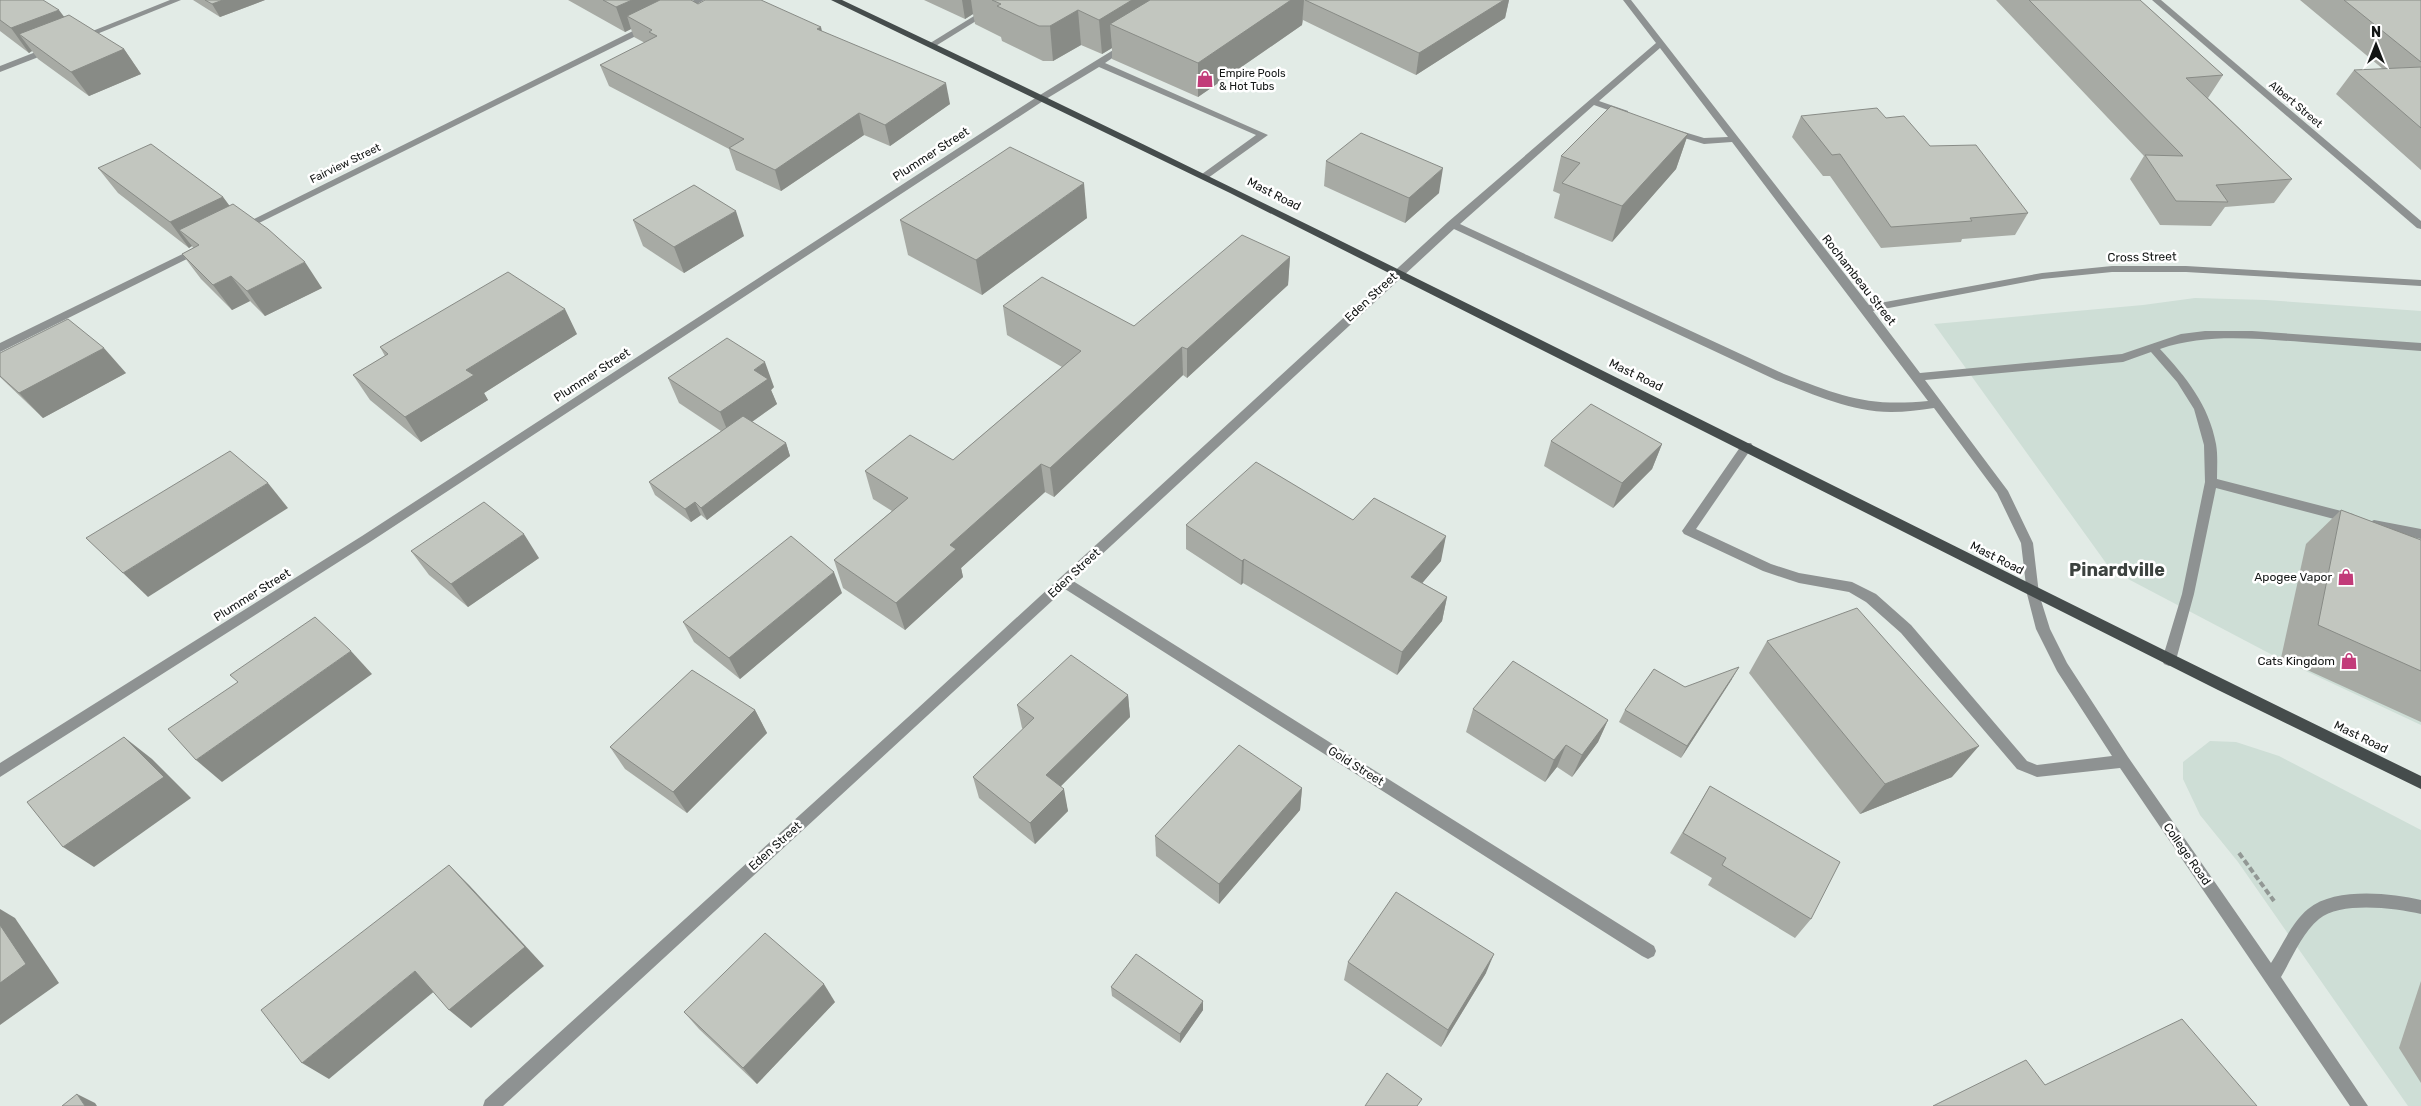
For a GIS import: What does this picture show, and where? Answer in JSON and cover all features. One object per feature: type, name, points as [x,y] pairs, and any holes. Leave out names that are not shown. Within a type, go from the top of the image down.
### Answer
[{"type":"main road","name":"Mast Road","points":[[835,0],[1043,97],[1205,176],[1396,273],[1747,446],[2033,594],[2421,783]]},
{"type":"street","points":[[74,40],[177,0]]},
{"type":"street","points":[[674,13],[700,0]]},
{"type":"street","points":[[931,45],[1006,0]]},
{"type":"street","name":"Rochambeau Street","points":[[1627,0],[1866,309],[2002,491],[2027,543],[2033,594]]},
{"type":"street","name":"Albert Street","points":[[2156,0],[2421,226]]},
{"type":"street","name":"Fairview Street","points":[[230,234],[656,22]]},
{"type":"street","name":"Plummer Street","points":[[0,771],[366,539],[1043,97],[1140,37]]},
{"type":"street","name":"Eden Street","points":[[491,1106],[1064,582],[1396,273],[1660,44]]},
{"type":"street","points":[[0,69],[56,47]]},
{"type":"street","points":[[1098,63],[1263,135],[1205,176]]},
{"type":"street","points":[[1592,101],[1638,118]]},
{"type":"street","points":[[1665,129],[1704,140],[1734,139]]},
{"type":"street","points":[[1452,224],[1780,378],[1858,404],[1891,408],[1938,404]]},
{"type":"street","points":[[0,348],[213,242]]},
{"type":"street","name":"Cross Street","points":[[1866,309],[2042,276],[2112,269],[2186,269],[2421,283]]},
{"type":"street","points":[[1918,378],[2124,358],[2181,338],[2205,334],[2252,335],[2421,347]]},
{"type":"street","points":[[2154,348],[2181,379],[2200,409],[2210,445],[2211,482],[2188,594],[2169,660]]},
{"type":"street","points":[[1747,446],[1688,531],[1767,568],[1798,578],[1852,587],[1871,598],[1906,629],[2022,765],[2037,771],[2123,762]]},
{"type":"street","points":[[2211,482],[2377,526],[2421,534]]},
{"type":"street","name":"Gold Street","points":[[1064,582],[1648,951]]},
{"type":"street","name":"College Road","points":[[2033,594],[2043,629],[2062,668],[2123,762],[2360,1106]]},
{"type":"street","points":[[2272,977],[2312,914],[2330,904],[2370,902],[2412,904],[2421,907]]},
{"type":"path","points":[[2239,854],[2299,935]]},
{"type":"shaded area","points":[[2195,298],[2266,300],[2421,311],[2421,725],[2282,660],[2111,570],[1934,324],[2143,305]]},
{"type":"shaded area","points":[[2210,741],[2236,742],[2279,756],[2421,830],[2421,1106],[2408,1106],[2238,862],[2200,815],[2183,779],[2183,762]]},
{"type":"building","points":[[0,0],[43,0],[59,10],[11,28],[0,20]]},
{"type":"building","points":[[205,0],[223,0],[212,4]]},
{"type":"building","points":[[603,0],[632,0],[616,7]]},
{"type":"building","points":[[660,0],[691,0],[698,4],[705,0],[761,0],[821,27],[817,29],[946,83],[885,125],[859,113],[775,170],[729,148],[744,139],[600,65],[657,36],[649,32],[652,30],[627,16]]},
{"type":"building","points":[[992,0],[1132,0],[1099,20],[1078,10],[1050,26],[1039,26],[997,6],[1001,4]]},
{"type":"building","points":[[1150,0],[1291,0],[1198,63],[1110,24]]},
{"type":"building","points":[[1305,0],[1504,0],[1419,53]]},
{"type":"building","points":[[2029,0],[2140,0],[2223,75],[2186,78],[2292,179],[2216,185],[2228,202],[2176,201],[2145,155],[2183,156]]},
{"type":"building","points":[[2344,0],[2421,0],[2421,62]]},
{"type":"building","points":[[69,15],[124,49],[71,72],[19,34]]},
{"type":"building","points":[[2421,67],[2421,128],[2354,70]]},
{"type":"building","points":[[1611,106],[1688,134],[1622,206],[1562,183],[1580,163],[1561,156]]},
{"type":"building","points":[[1877,108],[1886,118],[1904,116],[1930,146],[1976,145],[2028,213],[1970,218],[1972,221],[1891,227],[1840,154],[1832,155],[1801,116]]},
{"type":"building","points":[[1361,133],[1443,168],[1409,198],[1326,161]]},
{"type":"building","points":[[151,144],[223,197],[170,222],[98,168]]},
{"type":"building","points":[[1010,147],[1084,183],[976,260],[900,220]]},
{"type":"building","points":[[694,185],[736,211],[674,247],[633,220]]},
{"type":"building","points":[[233,204],[268,229],[305,262],[247,291],[231,276],[213,285],[182,254],[199,245],[179,230]]},
{"type":"building","points":[[1242,235],[1290,257],[1187,349],[1182,347],[1050,468],[1041,464],[950,545],[956,549],[896,603],[834,560],[908,498],[865,471],[910,435],[953,460],[1081,351],[1003,306],[1042,277],[1134,326]]},
{"type":"building","points":[[508,272],[565,309],[466,370],[474,375],[405,417],[353,375],[388,354],[380,347]]},
{"type":"building","points":[[68,319],[104,348],[19,393],[0,376],[0,353]]},
{"type":"building","points":[[727,338],[765,362],[754,370],[768,379],[720,412],[668,378]]},
{"type":"building","points":[[1591,404],[1662,444],[1622,483],[1551,441]]},
{"type":"building","points":[[743,416],[786,443],[701,508],[695,502],[685,509],[649,482]]},
{"type":"building","points":[[230,451],[268,483],[123,573],[86,538]]},
{"type":"building","points":[[1256,462],[1353,520],[1374,498],[1446,536],[1411,577],[1447,597],[1402,652],[1244,559],[1242,561],[1186,525]]},
{"type":"building","points":[[484,502],[524,534],[451,584],[411,551]]},
{"type":"building","points":[[2341,510],[2421,540],[2421,671],[2318,625]]},
{"type":"building","points":[[791,536],[834,572],[729,658],[683,622]]},
{"type":"building","points":[[1857,608],[1979,746],[1885,784],[1767,641]]},
{"type":"building","points":[[315,617],[351,651],[196,760],[168,729],[238,682],[230,675]]},
{"type":"building","points":[[1071,655],[1128,695],[1046,775],[1064,789],[1030,823],[973,777],[1034,718],[1017,705]]},
{"type":"building","points":[[1513,661],[1608,720],[1582,755],[1566,745],[1554,760],[1473,709]]},
{"type":"building","points":[[1739,667],[1687,746],[1625,710],[1654,669],[1685,687]]},
{"type":"building","points":[[692,670],[755,710],[673,792],[610,747]]},
{"type":"building","points":[[124,737],[164,777],[63,847],[27,802]]},
{"type":"building","points":[[1239,745],[1302,788],[1219,884],[1155,836]]},
{"type":"building","points":[[1710,786],[1840,862],[1811,919],[1722,865],[1726,858],[1683,833]]},
{"type":"building","points":[[449,865],[525,947],[449,1010],[415,971],[302,1063],[261,1010]]},
{"type":"building","points":[[1396,892],[1494,954],[1448,1030],[1348,962]]},
{"type":"building","points":[[0,925],[26,964],[0,983]]},
{"type":"building","points":[[765,933],[824,984],[743,1068],[684,1012]]},
{"type":"building","points":[[1136,954],[1203,1001],[1180,1034],[1111,987]]},
{"type":"building","points":[[2182,1019],[2257,1106],[1933,1106],[2026,1060],[2045,1085]]},
{"type":"building","points":[[1387,1073],[1422,1099],[1417,1106],[1365,1106]]},
{"type":"building","points":[[77,1094],[85,1106],[62,1106]]},
{"type":"place","name":"Empire Pools & Hot Tubs","points":[[1205,79]]},
{"type":"place","name":"Apogee Vapor","points":[[2346,577]]},
{"type":"place","name":"Cats Kingdom","points":[[2349,661]]},
{"type":"district","name":"Pinardville","points":[[2117,570]]}]
